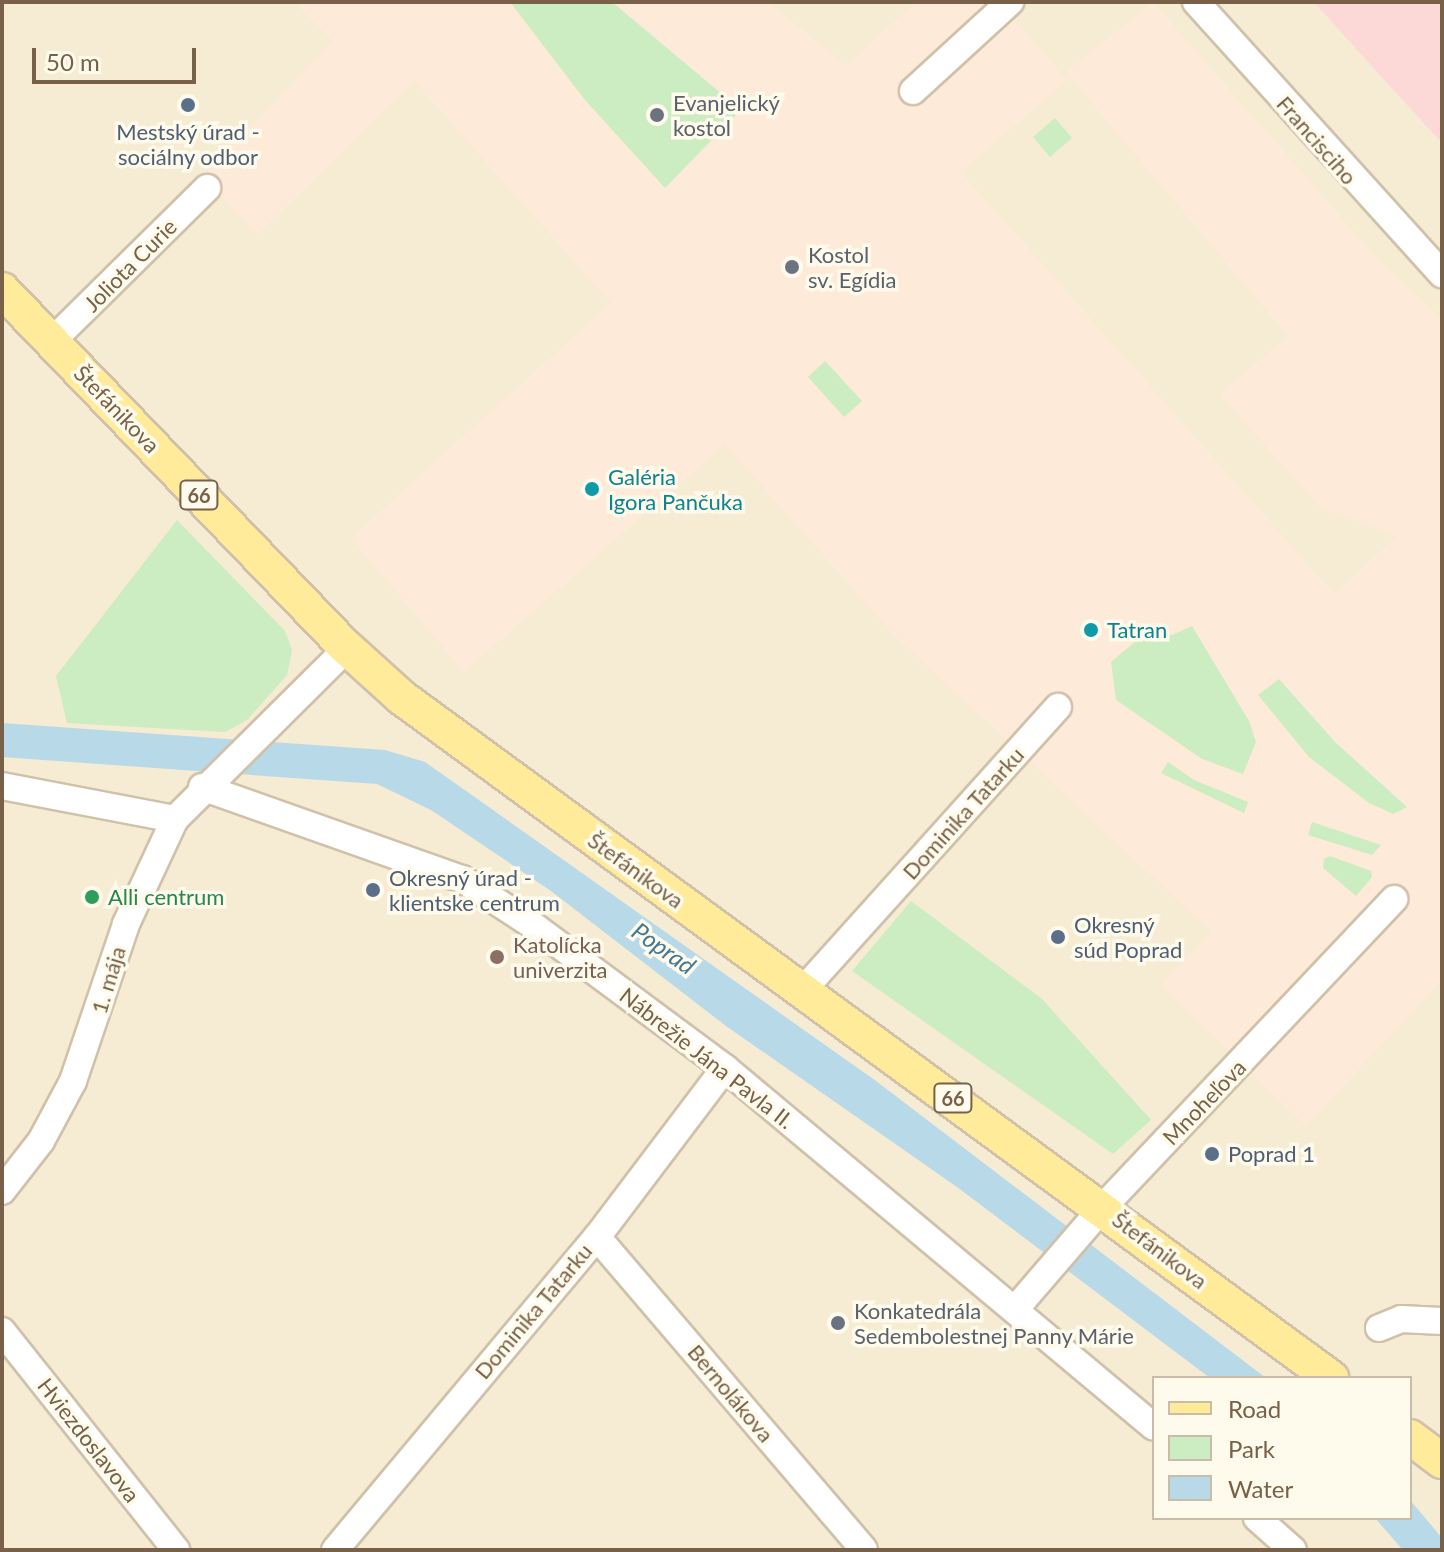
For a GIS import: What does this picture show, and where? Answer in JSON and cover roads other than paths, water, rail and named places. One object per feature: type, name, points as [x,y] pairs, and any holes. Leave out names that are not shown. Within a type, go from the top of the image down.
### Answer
[{"type":"main road","name":"Štefánikova","points":[[10,299],[347,648],[442,729],[803,990],[1094,1217],[1328,1376]]},
{"type":"main road","points":[[1412,1438],[1442,1461]]},
{"type":"street","points":[[913,91],[1010,2]]},
{"type":"street","name":"Francisciho","points":[[1196,2],[1442,274]]},
{"type":"street","name":"Joliota Curie","points":[[52,341],[207,188]]},
{"type":"street","name":"1. mája","points":[[2,1191],[41,1141],[73,1081],[126,924],[175,819],[210,780],[347,648]]},
{"type":"street","name":"Dominika Tatarku","points":[[803,990],[1058,707]]},
{"type":"street","name":"Nábrežie Jána Pavla II.","points":[[210,780],[462,879],[725,1068],[1017,1307],[1152,1425]]},
{"type":"street","points":[[2,786],[175,819]]},
{"type":"street","name":"Mnoheľova","points":[[1017,1307],[1094,1217],[1394,899]]},
{"type":"street","name":"Dominika Tatarku","points":[[335,1550],[597,1237],[725,1068]]},
{"type":"street","name":"Bernolákova","points":[[597,1237],[864,1550]]},
{"type":"street","points":[[1379,1328],[1401,1319],[1442,1321]]},
{"type":"street","name":"Hviezdoslavova","points":[[2,1331],[176,1550]]},
{"type":"street","points":[[1259,1520],[1293,1550]]},
{"type":"water","name":"Poprad","points":[[2,723],[385,750],[425,762],[876,1081],[1263,1376],[1207,1376],[957,1187],[726,1026],[551,891],[431,810],[377,784],[2,757]]},
{"type":"water","points":[[1412,1502],[1442,1538],[1442,1550],[1403,1550],[1377,1520],[1412,1520]]},
{"type":"place","name":"Mestský úrad - sociálny odbor","points":[[188,105]]},
{"type":"place","name":"Evanjelický kostol","points":[[657,115]]},
{"type":"place","name":"Kostol sv. Egídia","points":[[792,267]]},
{"type":"place","name":"Galéria Igora Pančuka","points":[[592,489]]},
{"type":"place","name":"Tatran","points":[[1091,630]]},
{"type":"place","name":"Okresný úrad - klientske centrum","points":[[373,890]]},
{"type":"place","name":"Alli centrum","points":[[92,897]]},
{"type":"place","name":"Okresný súd Poprad","points":[[1058,937]]},
{"type":"place","name":"Katolícka univerzita","points":[[497,957]]},
{"type":"place","name":"Poprad 1","points":[[1212,1154]]},
{"type":"place","name":"Konkatedrála Sedembolestnej Panny Márie","points":[[838,1323]]}]
